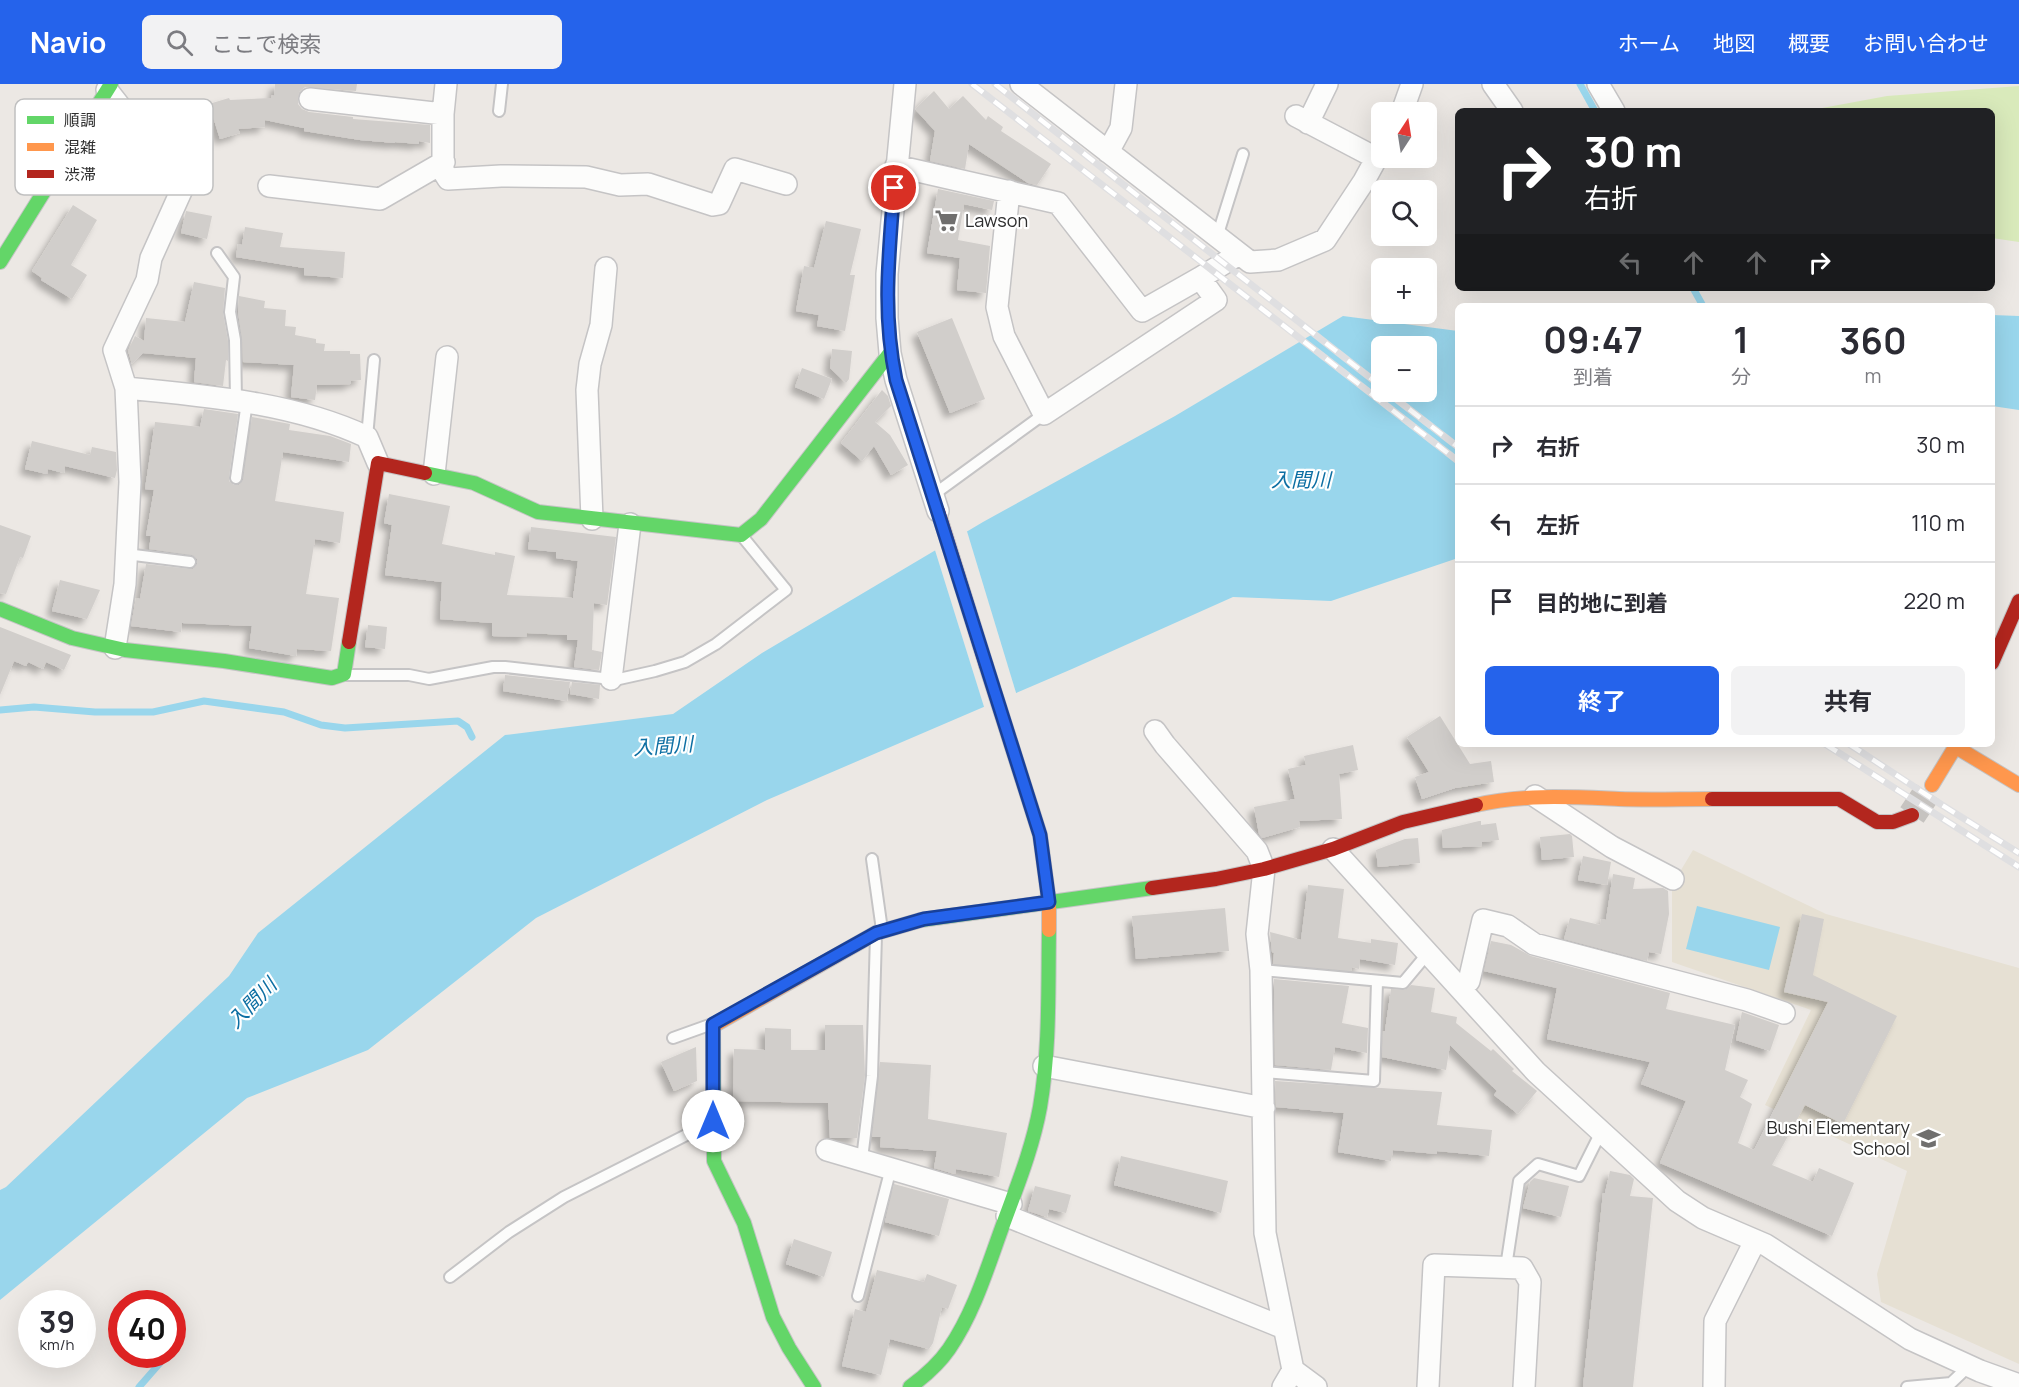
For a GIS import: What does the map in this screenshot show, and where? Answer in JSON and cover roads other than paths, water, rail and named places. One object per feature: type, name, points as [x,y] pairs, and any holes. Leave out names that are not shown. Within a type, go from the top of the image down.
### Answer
[{"type":"street","points":[[446,84],[443,114],[443,171],[448,179],[586,177],[620,185],[648,184],[713,205],[719,204],[735,169],[786,184]]},
{"type":"street","points":[[905,84],[887,274],[887,318],[891,352],[896,380],[1040,835],[1049,902],[1047,1040],[1040,1106],[1029,1154],[966,1320],[949,1350],[933,1370],[910,1387]]},
{"type":"street","points":[[1020,84],[1250,262],[1278,260],[1325,240],[1371,168]]},
{"type":"street","points":[[1108,152],[1121,128],[1126,84]]},
{"type":"street","points":[[1327,84],[1302,120],[1371,150]]},
{"type":"street","points":[[1406,102],[1412,84]]},
{"type":"street","points":[[1493,84],[1510,108]]},
{"type":"street","points":[[1598,84],[1612,108]]},
{"type":"street","points":[[310,99],[443,114]]},
{"type":"street","points":[[269,186],[380,200],[444,162]]},
{"type":"street","points":[[896,166],[1058,203],[1142,311],[1239,254]]},
{"type":"street","points":[[1009,191],[997,307],[1005,336],[1044,414],[1216,300],[1200,279]]},
{"type":"street","points":[[0,262],[42,195]]},
{"type":"street","points":[[115,648],[125,585],[130,482],[126,388],[114,350],[147,280],[151,258],[179,195]]},
{"type":"street","points":[[592,519],[587,390],[590,363],[601,325],[606,268]]},
{"type":"street","points":[[378,463],[474,483],[538,512],[741,535],[761,519],[891,352]]},
{"type":"street","points":[[434,474],[447,357]]},
{"type":"street","points":[[0,609],[72,638],[138,653],[224,661],[332,678],[344,675],[378,463],[367,437],[330,421],[241,401],[126,388]]},
{"type":"street","points":[[611,679],[630,524]]},
{"type":"street","points":[[1995,656],[2019,601]]},
{"type":"street","points":[[1155,731],[1257,851],[1264,869],[1257,934],[1261,970],[1265,1233],[1284,1328],[1288,1378],[1316,1387]]},
{"type":"street","points":[[1932,785],[1956,747]]},
{"type":"street","points":[[1959,747],[2019,785]]},
{"type":"street","points":[[814,1387],[789,1347],[770,1308],[742,1220],[721,1181],[714,1161],[713,1024],[879,932],[924,919],[1216,879],[1264,869],[1333,849],[1403,822],[1502,799],[1534,796],[1634,799],[1839,799],[1877,822],[1886,824],[1912,815]]},
{"type":"street","points":[[1534,796],[1612,847],[1674,879]]},
{"type":"street","points":[[1333,849],[1536,1072],[1677,1201],[1703,1218],[1755,1241],[1800,1266],[1910,1339],[2014,1385]]},
{"type":"street","points":[[1459,987],[1469,981],[1483,920],[1508,926],[1534,944],[1747,1000],[1784,1013]]},
{"type":"street","points":[[1044,1066],[1264,1108]]},
{"type":"street","points":[[827,1150],[891,1168],[1009,1210],[1284,1328]]},
{"type":"street","points":[[1714,1387],[1715,1321],[1755,1241]]},
{"type":"street","points":[[1428,1387],[1434,1265],[1522,1268],[1530,1282],[1524,1387]]},
{"type":"lane","points":[[499,111],[502,84]]},
{"type":"lane","points":[[1217,237],[1243,154]]},
{"type":"lane","points":[[217,253],[234,277],[230,312],[241,401],[236,478]]},
{"type":"lane","points":[[367,437],[374,360]]},
{"type":"lane","points":[[935,503],[1044,414]]},
{"type":"lane","points":[[344,675],[410,675],[429,679],[493,667],[505,667],[619,679],[685,662],[716,644],[786,590],[741,535]]},
{"type":"lane","points":[[126,554],[190,562]]},
{"type":"lane","points":[[862,1159],[872,1076],[879,932],[872,859]]},
{"type":"lane","points":[[1261,970],[1403,983],[1428,953]]},
{"type":"lane","points":[[1263,1072],[1374,1081],[1377,982]]},
{"type":"lane","points":[[673,1038],[713,1024]]},
{"type":"lane","points":[[450,1277],[509,1232],[564,1197],[713,1121]]},
{"type":"lane","points":[[1506,1267],[1519,1181],[1538,1164],[1579,1176],[1601,1132]]},
{"type":"lane","points":[[858,1296],[891,1168]]},
{"type":"lane","points":[[1907,1387],[1951,1383],[1969,1366]]},
{"type":"water","points":[[1995,315],[2019,316],[2019,410],[1995,406]]},
{"type":"water","name":"入間川","points":[[1343,316],[1371,320],[1371,324],[1404,324],[1455,331],[1455,559],[1331,601],[1233,597],[767,800],[536,918],[368,1050],[247,1098],[0,1300],[0,1190],[6,1187],[229,976],[258,933],[505,735],[673,714],[762,653],[983,522],[1175,416]]},
{"type":"water","points":[[1697,906],[1780,927],[1769,970],[1686,949]]},
{"type":"waterway","points":[[1580,84],[1593,108]]},
{"type":"waterway","points":[[1695,291],[1701,303]]},
{"type":"waterway","points":[[0,710],[34,707],[95,712],[153,712],[204,701],[284,712],[321,725],[345,728],[458,721],[467,727],[472,737]]},
{"type":"waterway","points":[[139,1387],[156,1368]]},
{"type":"tunnel","points":[[1912,815],[1932,785]]},
{"type":"railway","points":[[972,84],[1455,459]]},
{"type":"railway","points":[[995,84],[1371,378]]},
{"type":"railway","points":[[1400,402],[1455,445]]},
{"type":"railway","points":[[1830,747],[2019,867]]},
{"type":"railway","points":[[1854,747],[2019,853]]},
{"type":"place","name":"Lawson","points":[[947,221]]},
{"type":"place","name":"Bushi Elementary School","points":[[1928,1138]]}]
